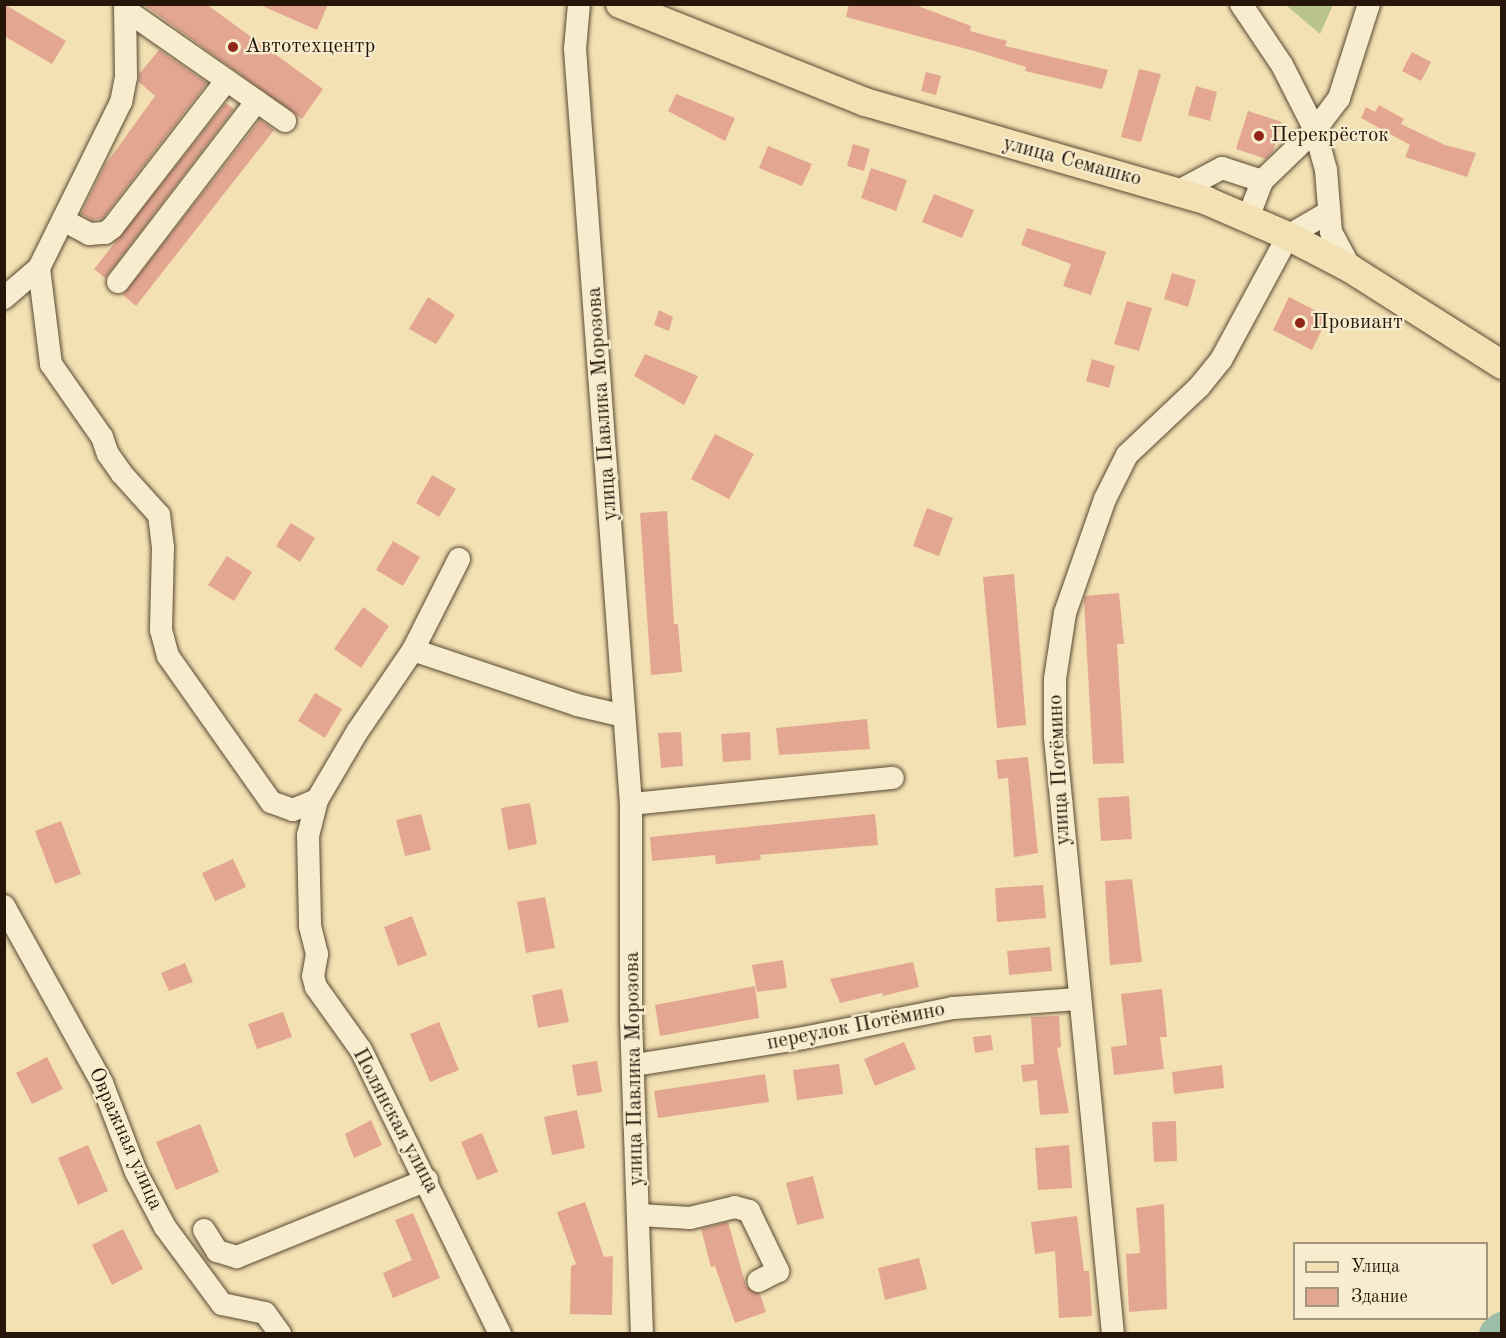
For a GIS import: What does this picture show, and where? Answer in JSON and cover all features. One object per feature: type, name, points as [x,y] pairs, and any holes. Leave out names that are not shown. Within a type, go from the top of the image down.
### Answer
[{"type":"main road","name":"улица Семашко","points":[[620,4],[865,102],[1177,192],[1248,218],[1351,269],[1502,365]]},
{"type":"street","name":"улица Павлика Морозова","points":[[579,4],[575,49],[631,804],[642,1334]]},
{"type":"street","points":[[1241,4],[1282,65],[1315,130],[1326,170],[1331,232],[1351,269]]},
{"type":"street","points":[[1248,218],[1262,181],[1315,130],[1339,98],[1369,4]]},
{"type":"street","points":[[126,7],[285,121]]},
{"type":"street","points":[[4,298],[39,268],[121,102],[126,77],[126,7]]},
{"type":"street","points":[[63,220],[89,234],[105,233],[112,228],[227,80]]},
{"type":"street","points":[[118,282],[257,101]]},
{"type":"street","points":[[1177,192],[1222,168],[1262,181]]},
{"type":"street","points":[[1288,236],[1329,212]]},
{"type":"street","name":"улица Потёмино","points":[[1113,1334],[1078,999],[1055,737],[1055,680],[1065,613],[1105,499],[1128,455],[1199,387],[1221,360],[1288,236]]},
{"type":"street","points":[[39,268],[51,364],[102,437],[108,454],[122,474],[159,514],[163,548],[161,630],[168,656],[260,788],[309,834]]},
{"type":"street","name":"Полянская улица","points":[[459,558],[414,650],[357,732],[317,800],[309,834],[310,926],[318,954],[314,976],[316,987],[361,1050],[427,1180],[500,1334]]},
{"type":"street","points":[[414,650],[597,711],[624,716]]},
{"type":"street","points":[[631,804],[893,778]]},
{"type":"street","points":[[284,810],[302,808],[317,800]]},
{"type":"street","name":"Овражная улица","points":[[4,906],[102,1083],[136,1172],[165,1227],[222,1304],[265,1313],[280,1334]]},
{"type":"street","name":"переулок Потёмино","points":[[635,1065],[803,1038],[953,1008],[1078,999]]},
{"type":"street","points":[[204,1230],[217,1251],[237,1257],[427,1180]]},
{"type":"street","points":[[639,1215],[690,1218],[735,1207],[749,1211],[778,1271],[758,1281]]},
{"type":"green space","points":[[1286,5],[1333,5],[1320,34]]},
{"type":"building","points":[[4,4],[66,41],[52,64],[4,36]]},
{"type":"building","name":"Автотехцентр","points":[[143,4],[206,4],[323,89],[302,119]]},
{"type":"building","points":[[258,4],[328,4],[317,30]]},
{"type":"building","points":[[849,4],[913,4],[971,26],[970,31],[1007,41],[1005,46],[1108,70],[1102,89],[1025,71],[1026,67],[978,52],[846,17]]},
{"type":"building","points":[[159,50],[207,83],[103,218],[92,220],[81,214],[105,165],[155,96],[139,82],[139,74]]},
{"type":"building","points":[[1412,52],[1431,62],[1421,81],[1402,71]]},
{"type":"building","points":[[1139,69],[1161,74],[1141,142],[1121,137]]},
{"type":"building","points":[[926,72],[941,76],[936,95],[921,91]]},
{"type":"building","points":[[1196,86],[1217,92],[1210,121],[1188,115]]},
{"type":"building","points":[[676,94],[735,118],[725,141],[668,111]]},
{"type":"building","points":[[226,103],[234,109],[105,278],[94,269]]},
{"type":"building","points":[[1379,105],[1404,119],[1401,124],[1445,145],[1476,153],[1467,177],[1405,157],[1410,145],[1361,118],[1366,107],[1375,112]]},
{"type":"building","name":"Перекрёсток","points":[[1248,111],[1282,122],[1273,151],[1266,159],[1236,149]]},
{"type":"building","points":[[260,120],[274,130],[136,306],[123,295]]},
{"type":"building","points":[[853,144],[870,149],[864,171],[847,166]]},
{"type":"building","points":[[768,146],[812,164],[802,186],[759,168]]},
{"type":"building","points":[[871,168],[907,180],[896,211],[861,198]]},
{"type":"building","points":[[934,194],[974,210],[962,238],[922,222]]},
{"type":"building","points":[[1027,228],[1106,252],[1091,295],[1063,286],[1071,264],[1021,245]]},
{"type":"building","points":[[1172,273],[1196,280],[1188,307],[1164,299]]},
{"type":"building","points":[[428,297],[455,315],[436,344],[409,329]]},
{"type":"building","name":"Провиант","points":[[1289,297],[1328,317],[1312,350],[1273,330]]},
{"type":"building","points":[[1127,301],[1152,308],[1139,351],[1114,344]]},
{"type":"building","points":[[659,310],[673,317],[669,331],[654,325]]},
{"type":"building","points":[[645,354],[698,376],[684,405],[634,376]]},
{"type":"building","points":[[1092,359],[1115,366],[1109,388],[1086,381]]},
{"type":"building","points":[[715,434],[754,454],[729,499],[691,479]]},
{"type":"building","points":[[432,475],[456,489],[439,517],[416,503]]},
{"type":"building","points":[[927,508],[953,518],[939,556],[913,546]]},
{"type":"building","points":[[667,511],[674,624],[678,624],[682,672],[651,675],[640,513]]},
{"type":"building","points":[[291,523],[315,538],[300,562],[276,546]]},
{"type":"building","points":[[393,541],[420,557],[403,586],[376,570]]},
{"type":"building","points":[[227,556],[252,572],[234,601],[208,585]]},
{"type":"building","points":[[1014,574],[1026,725],[997,728],[983,577]]},
{"type":"building","points":[[1119,593],[1124,644],[1117,644],[1124,763],[1093,764],[1084,600],[1085,596]]},
{"type":"building","points":[[363,607],[389,626],[361,668],[334,649]]},
{"type":"building","points":[[315,693],[342,709],[325,738],[298,721]]},
{"type":"building","points":[[867,719],[870,749],[779,755],[776,728]]},
{"type":"building","points":[[681,732],[683,766],[661,768],[658,733]]},
{"type":"building","points":[[750,732],[751,760],[723,762],[721,734]]},
{"type":"building","points":[[1028,757],[1038,853],[1014,857],[1008,778],[998,779],[996,760]]},
{"type":"building","points":[[1129,796],[1132,839],[1101,841],[1098,798]]},
{"type":"building","points":[[530,803],[537,844],[508,850],[501,808]]},
{"type":"building","points":[[421,814],[431,850],[405,856],[396,820]]},
{"type":"building","points":[[875,814],[878,845],[760,855],[761,860],[716,864],[715,855],[652,861],[650,837]]},
{"type":"building","points":[[61,821],[81,874],[55,884],[35,831]]},
{"type":"building","points":[[233,859],[246,887],[215,901],[202,873]]},
{"type":"building","points":[[1132,879],[1142,962],[1110,965],[1105,881]]},
{"type":"building","points":[[1043,885],[1046,918],[997,922],[995,888]]},
{"type":"building","points":[[545,897],[555,948],[526,953],[517,902]]},
{"type":"building","points":[[412,916],[427,955],[398,966],[384,927]]},
{"type":"building","points":[[1050,947],[1052,971],[1009,975],[1007,951]]},
{"type":"building","points":[[783,960],[787,988],[757,992],[752,965]]},
{"type":"building","points":[[913,962],[919,987],[883,996],[882,993],[840,1003],[830,979]]},
{"type":"building","points":[[185,963],[193,982],[169,991],[161,973]]},
{"type":"building","points":[[755,986],[759,1018],[660,1036],[655,1005]]},
{"type":"building","points":[[562,989],[569,1022],[538,1028],[532,995]]},
{"type":"building","points":[[1162,989],[1167,1037],[1160,1037],[1164,1069],[1114,1075],[1111,1047],[1127,1045],[1121,994]]},
{"type":"building","points":[[283,1012],[292,1037],[257,1049],[248,1024]]},
{"type":"building","points":[[1059,1016],[1061,1047],[1057,1048],[1069,1113],[1040,1115],[1037,1080],[1023,1082],[1021,1065],[1034,1064],[1031,1017]]},
{"type":"building","points":[[439,1022],[459,1070],[430,1082],[410,1034]]},
{"type":"building","points":[[991,1035],[993,1050],[975,1053],[973,1037]]},
{"type":"building","points":[[904,1042],[916,1069],[875,1086],[864,1059]]},
{"type":"building","points":[[47,1057],[63,1089],[32,1104],[16,1073]]},
{"type":"building","points":[[597,1061],[602,1092],[577,1096],[572,1065]]},
{"type":"building","points":[[839,1064],[843,1094],[797,1100],[793,1070]]},
{"type":"building","points":[[1222,1065],[1224,1088],[1174,1094],[1172,1072]]},
{"type":"building","points":[[765,1074],[769,1102],[658,1118],[654,1091]]},
{"type":"building","points":[[577,1110],[585,1148],[552,1155],[544,1117]]},
{"type":"building","points":[[371,1120],[382,1145],[354,1158],[345,1134]]},
{"type":"building","points":[[1176,1121],[1177,1161],[1154,1162],[1152,1122]]},
{"type":"building","points":[[200,1124],[219,1172],[176,1190],[156,1142]]},
{"type":"building","points":[[482,1133],[498,1172],[477,1180],[461,1142]]},
{"type":"building","points":[[88,1145],[108,1191],[78,1205],[58,1158]]},
{"type":"building","points":[[1069,1145],[1072,1188],[1038,1190],[1035,1148]]},
{"type":"building","points":[[813,1176],[824,1218],[797,1225],[786,1183]]},
{"type":"building","points":[[585,1202],[604,1257],[613,1256],[612,1315],[570,1314],[571,1266],[576,1264],[557,1212]]},
{"type":"building","points":[[1164,1204],[1167,1309],[1129,1312],[1126,1254],[1140,1253],[1136,1208]]},
{"type":"building","points":[[413,1213],[440,1278],[393,1298],[383,1273],[412,1260],[395,1220]]},
{"type":"building","points":[[1077,1216],[1084,1271],[1089,1271],[1092,1316],[1059,1318],[1055,1251],[1035,1254],[1031,1222]]},
{"type":"building","points":[[728,1222],[746,1286],[760,1294],[766,1312],[735,1323],[715,1266],[711,1267],[701,1229]]},
{"type":"building","points":[[123,1229],[143,1269],[112,1285],[92,1245]]},
{"type":"building","points":[[919,1258],[927,1289],[885,1300],[878,1268]]},
{"type":"waterway","points":[[1496,1334],[1502,1329]]},
{"type":"place","name":"Автотехцентр","points":[[233,47]]},
{"type":"place","name":"Перекрёсток","points":[[1259,136]]},
{"type":"place","name":"Провиант","points":[[1300,323]]}]
